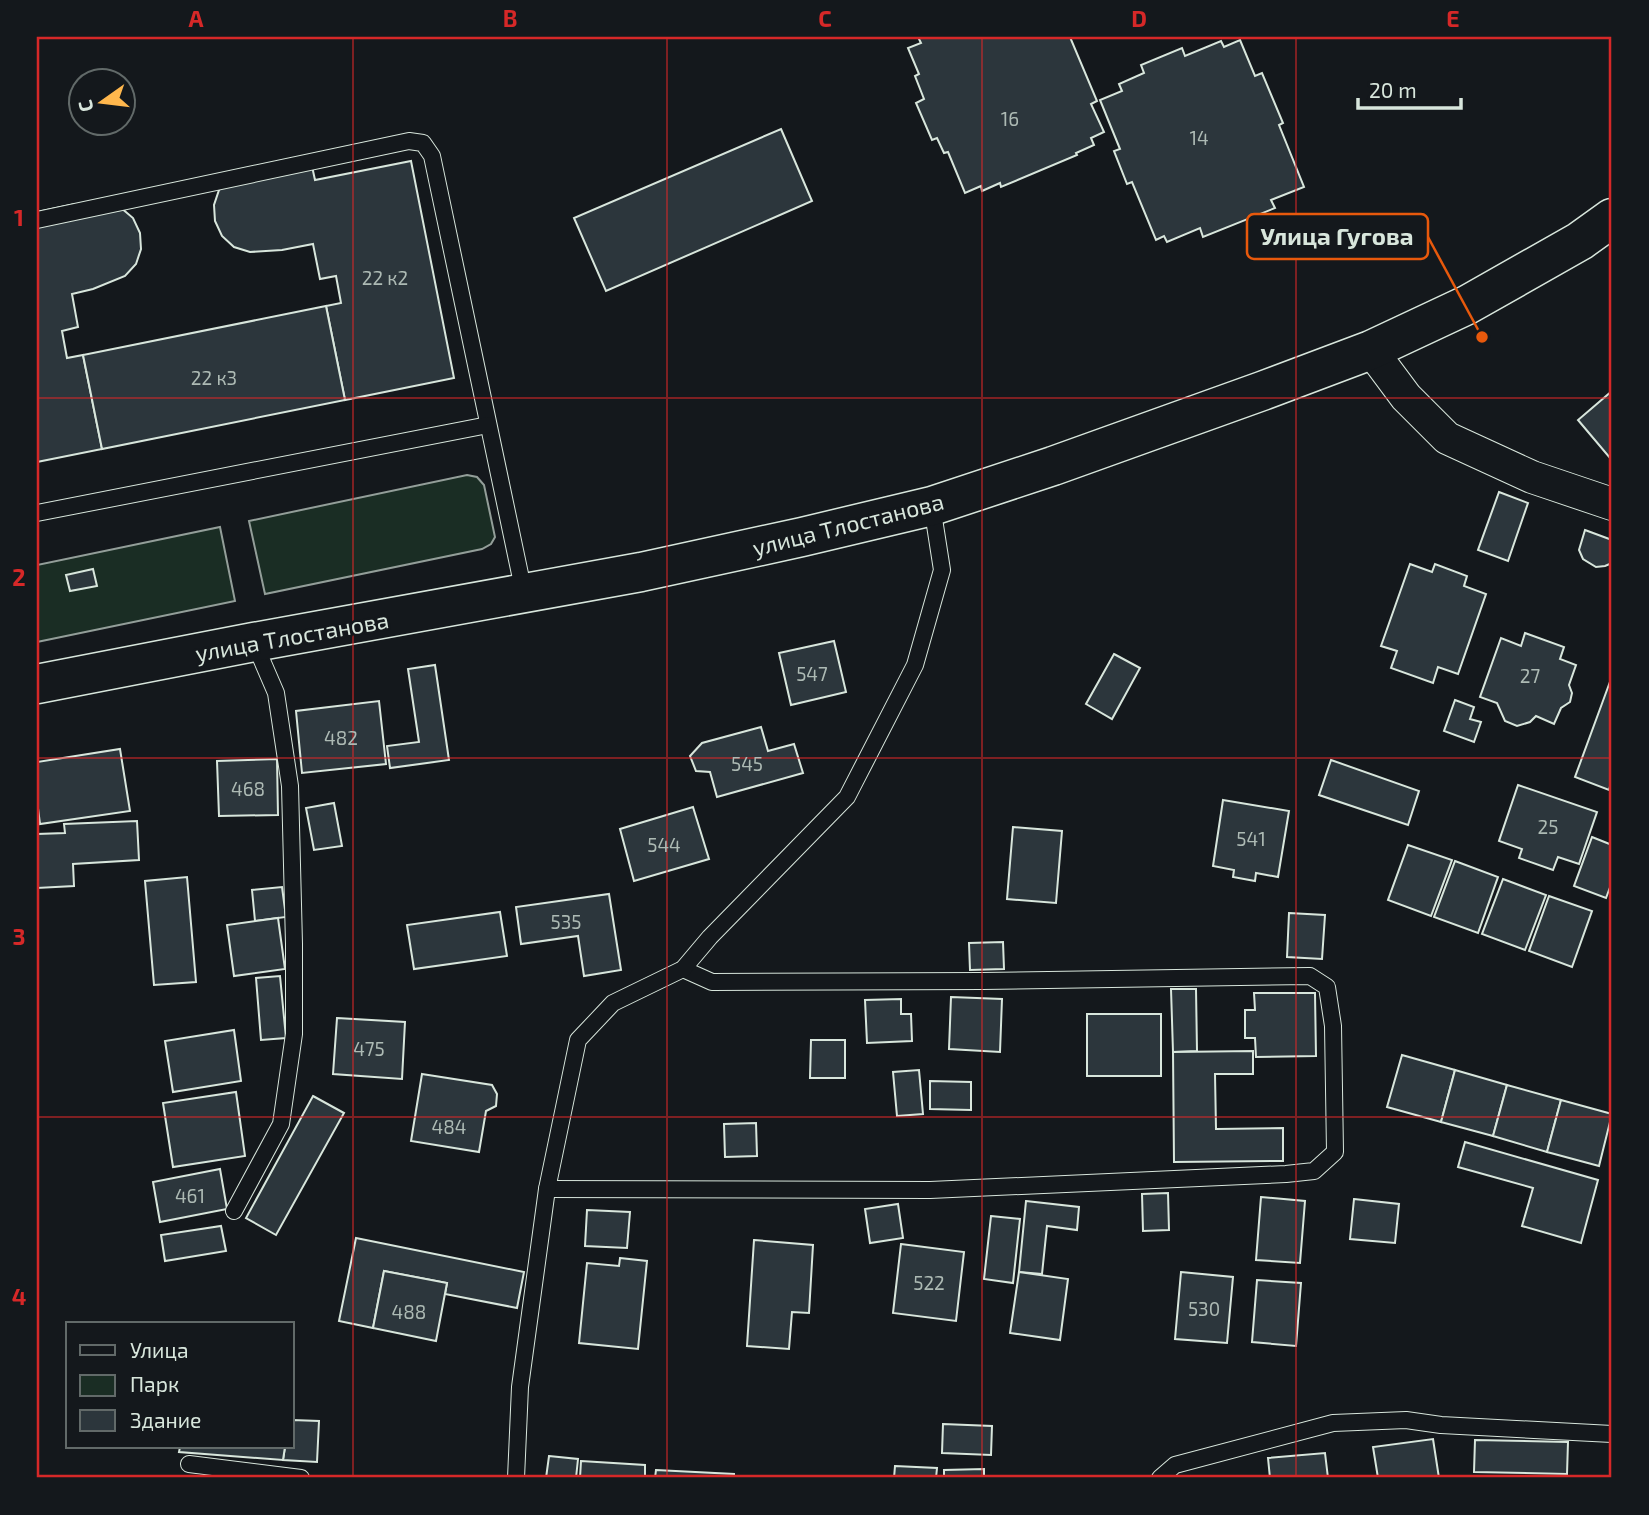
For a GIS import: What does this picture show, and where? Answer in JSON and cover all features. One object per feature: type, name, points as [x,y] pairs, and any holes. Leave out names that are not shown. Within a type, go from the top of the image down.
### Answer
[{"type":"main road","name":"улица Тлостанова","points":[[37,684],[640,572],[932,506],[1053,466],[1371,350],[1466,305],[1580,241],[1612,218]]},
{"type":"street","points":[[1371,350],[1406,397],[1447,438],[1532,477],[1612,504]]},
{"type":"lane","points":[[37,220],[409,141],[423,143],[432,156],[524,593]]},
{"type":"lane","points":[[37,513],[488,425]]},
{"type":"lane","points":[[516,1478],[520,1387],[547,1189],[578,1041],[613,1003],[683,969],[710,937],[847,797],[915,665],[942,570],[932,506]]},
{"type":"lane","points":[[234,1211],[281,1124],[294,1034],[290,786],[276,693],[254,642]]},
{"type":"lane","points":[[547,1189],[930,1190],[1272,1175],[1314,1171],[1335,1152],[1333,1026],[1327,987],[1310,976],[712,982],[683,969]]},
{"type":"lane","points":[[1160,1478],[1175,1465],[1333,1423],[1406,1420],[1441,1425],[1612,1434]]},
{"type":"lane","points":[[189,1464],[301,1478]]},
{"type":"green space","points":[[467,475],[477,477],[484,485],[495,537],[491,544],[482,549],[265,594],[249,521]]},
{"type":"green space","points":[[220,527],[235,601],[37,642],[37,565]]},
{"type":"building","points":[[918,37],[1070,37],[1097,101],[1091,104],[1104,132],[1091,138],[1094,145],[1076,153],[1077,155],[1001,187],[1000,183],[982,191],[981,186],[965,193],[948,152],[944,153],[937,138],[932,140],[916,103],[924,99],[915,76],[919,74],[908,48],[921,43]]},
{"type":"building","points":[[1240,40],[1255,76],[1262,73],[1283,123],[1279,125],[1304,187],[1271,200],[1275,208],[1203,237],[1200,228],[1167,242],[1164,236],[1156,240],[1132,182],[1127,184],[1114,151],[1120,149],[1100,100],[1122,91],[1119,84],[1144,73],[1141,65],[1182,48],[1185,56],[1221,41],[1224,47]]},
{"type":"building","points":[[781,129],[812,201],[606,291],[574,218]]},
{"type":"building","points":[[310,157],[315,180],[411,161],[454,378],[345,400],[326,306],[341,303],[336,276],[320,279],[313,244],[250,252],[234,247],[222,236],[215,221],[214,205],[219,190],[230,177]]},
{"type":"building","points":[[75,204],[120,207],[133,218],[140,233],[141,249],[136,264],[125,276],[72,294],[78,327],[62,331],[67,358],[83,355],[102,449],[37,462],[37,212]]},
{"type":"building","points":[[326,306],[345,400],[102,449],[83,355]]},
{"type":"building","points":[[1612,391],[1612,459],[1578,420]]},
{"type":"building","points":[[1499,492],[1528,503],[1508,561],[1478,550]]},
{"type":"building","points":[[1585,530],[1612,540],[1612,563],[1596,567],[1583,559],[1579,550]]},
{"type":"building","points":[[1410,564],[1432,572],[1435,564],[1467,576],[1464,586],[1486,594],[1458,674],[1438,667],[1433,683],[1391,668],[1397,651],[1381,646]]},
{"type":"building","points":[[93,569],[97,586],[70,591],[66,575]]},
{"type":"building","points":[[1525,633],[1564,647],[1560,659],[1576,665],[1569,685],[1572,693],[1570,702],[1561,708],[1554,724],[1536,716],[1530,722],[1517,726],[1505,721],[1497,703],[1480,697],[1501,638],[1521,646]]},
{"type":"building","points":[[834,641],[846,692],[791,705],[779,653]]},
{"type":"building","points":[[1114,654],[1140,668],[1112,719],[1086,704]]},
{"type":"building","points":[[435,665],[449,760],[390,768],[387,746],[419,742],[408,669]]},
{"type":"building","points":[[1611,679],[1612,779],[1609,790],[1575,777]]},
{"type":"building","points":[[1455,700],[1474,707],[1470,719],[1481,722],[1474,742],[1444,731]]},
{"type":"building","points":[[379,701],[386,764],[302,773],[296,711]]},
{"type":"building","points":[[761,727],[768,751],[794,744],[803,773],[717,797],[710,772],[696,771],[690,756],[702,743]]},
{"type":"building","points":[[120,749],[130,811],[40,824],[37,762]]},
{"type":"building","points":[[277,759],[278,815],[219,816],[217,761]]},
{"type":"building","points":[[1331,760],[1419,791],[1408,825],[1319,795]]},
{"type":"building","points":[[1518,785],[1597,812],[1579,864],[1558,857],[1553,870],[1519,858],[1522,849],[1499,841]]},
{"type":"building","points":[[1223,800],[1289,811],[1278,877],[1256,873],[1255,881],[1233,877],[1234,870],[1213,866]]},
{"type":"building","points":[[334,803],[342,846],[314,850],[306,808]]},
{"type":"building","points":[[693,807],[709,859],[634,881],[620,829]]},
{"type":"building","points":[[137,821],[139,860],[73,864],[74,886],[37,888],[37,834],[65,833],[64,824]]},
{"type":"building","points":[[1013,827],[1062,831],[1056,903],[1007,899]]},
{"type":"building","points":[[1592,837],[1612,845],[1612,882],[1606,898],[1574,886]]},
{"type":"building","points":[[1408,845],[1452,860],[1431,916],[1388,900]]},
{"type":"building","points":[[1455,861],[1498,877],[1478,933],[1434,917]]},
{"type":"building","points":[[187,877],[196,982],[154,985],[145,881]]},
{"type":"building","points":[[1503,879],[1546,895],[1525,950],[1482,934]]},
{"type":"building","points":[[282,887],[286,917],[255,921],[252,890]]},
{"type":"building","points":[[609,894],[621,970],[584,976],[578,936],[521,944],[516,907]]},
{"type":"building","points":[[1549,896],[1592,911],[1572,967],[1529,951]]},
{"type":"building","points":[[500,912],[507,956],[414,969],[407,925]]},
{"type":"building","points":[[1289,913],[1325,915],[1322,959],[1287,957]]},
{"type":"building","points":[[278,918],[285,969],[234,976],[227,925]]},
{"type":"building","points":[[1003,942],[1004,969],[970,970],[969,943]]},
{"type":"building","points":[[280,976],[286,1038],[261,1040],[256,978]]},
{"type":"building","points":[[1171,989],[1196,989],[1197,1051],[1173,1052]]},
{"type":"building","points":[[1254,993],[1315,993],[1316,1056],[1256,1057],[1255,1038],[1245,1038],[1245,1010],[1255,1010]]},
{"type":"building","points":[[951,997],[1002,999],[1000,1052],[949,1049]]},
{"type":"building","points":[[901,999],[901,1014],[911,1014],[912,1041],[867,1043],[865,1000]]},
{"type":"building","points":[[1087,1014],[1161,1014],[1161,1076],[1087,1076]]},
{"type":"building","points":[[337,1018],[405,1022],[402,1079],[333,1074]]},
{"type":"building","points":[[234,1030],[241,1081],[173,1092],[165,1041]]},
{"type":"building","points":[[811,1040],[845,1040],[845,1078],[810,1078]]},
{"type":"building","points":[[1253,1051],[1253,1074],[1215,1074],[1216,1129],[1283,1128],[1283,1161],[1174,1162],[1173,1052]]},
{"type":"building","points":[[1402,1055],[1455,1070],[1441,1122],[1387,1107]]},
{"type":"building","points":[[919,1070],[923,1114],[897,1116],[893,1072]]},
{"type":"building","points":[[1455,1070],[1507,1085],[1493,1136],[1441,1122]]},
{"type":"building","points":[[422,1074],[492,1085],[497,1094],[496,1106],[486,1111],[479,1152],[411,1141]]},
{"type":"building","points":[[930,1081],[971,1082],[971,1110],[930,1109]]},
{"type":"building","points":[[1507,1085],[1561,1100],[1547,1152],[1493,1136]]},
{"type":"building","points":[[236,1092],[245,1156],[173,1167],[163,1103]]},
{"type":"building","points":[[313,1096],[344,1113],[276,1235],[246,1218]]},
{"type":"building","points":[[1561,1100],[1612,1114],[1599,1166],[1547,1152]]},
{"type":"building","points":[[756,1123],[757,1156],[725,1157],[724,1124]]},
{"type":"building","points":[[1465,1142],[1598,1180],[1581,1243],[1522,1226],[1533,1188],[1458,1167]]},
{"type":"building","points":[[220,1169],[227,1209],[160,1222],[153,1182]]},
{"type":"building","points":[[1168,1193],[1169,1230],[1143,1231],[1142,1194]]},
{"type":"building","points":[[1261,1197],[1305,1201],[1300,1263],[1256,1260]]},
{"type":"building","points":[[1354,1199],[1399,1204],[1395,1243],[1350,1239]]},
{"type":"building","points":[[1026,1201],[1079,1207],[1077,1230],[1047,1226],[1042,1274],[1019,1272]]},
{"type":"building","points":[[898,1204],[903,1238],[870,1243],[865,1209]]},
{"type":"building","points":[[587,1210],[630,1212],[627,1248],[585,1246]]},
{"type":"building","points":[[991,1216],[1020,1219],[1013,1283],[984,1279]]},
{"type":"building","points":[[221,1226],[226,1251],[165,1261],[161,1235]]},
{"type":"building","points":[[356,1238],[524,1272],[517,1308],[445,1294],[447,1283],[384,1271],[373,1328],[339,1321]]},
{"type":"building","points":[[754,1240],[813,1245],[809,1313],[792,1312],[789,1349],[747,1346]]},
{"type":"building","points":[[901,1244],[964,1252],[956,1321],[893,1313]]},
{"type":"building","points":[[620,1258],[647,1261],[638,1349],[579,1343],[587,1263],[619,1266]]},
{"type":"building","points":[[384,1271],[447,1283],[436,1341],[373,1328]]},
{"type":"building","points":[[1019,1272],[1068,1279],[1060,1340],[1010,1333]]},
{"type":"building","points":[[1181,1272],[1233,1277],[1227,1343],[1175,1339]]},
{"type":"building","points":[[1257,1280],[1301,1283],[1296,1346],[1252,1342]]},
{"type":"building","points":[[294,1420],[319,1421],[317,1462],[283,1460],[285,1448],[294,1448]]},
{"type":"building","points":[[943,1424],[992,1426],[991,1455],[942,1453]]},
{"type":"building","points":[[1433,1439],[1439,1478],[1378,1478],[1373,1447]]},
{"type":"building","points":[[1475,1440],[1568,1442],[1567,1474],[1474,1472]]},
{"type":"building","points":[[180,1448],[285,1448],[283,1460],[179,1452]]},
{"type":"building","points":[[1325,1453],[1328,1478],[1270,1478],[1268,1458]]},
{"type":"building","points":[[549,1456],[578,1459],[576,1478],[546,1478]]},
{"type":"building","points":[[581,1461],[645,1465],[645,1478],[580,1478]]},
{"type":"building","points":[[895,1466],[937,1468],[936,1478],[894,1478]]},
{"type":"building","points":[[984,1469],[984,1478],[944,1478],[944,1470]]},
{"type":"building","points":[[656,1470],[734,1474],[734,1478],[655,1478]]},
{"type":"place","name":"Улица Гугова","points":[[1482,337]]}]
